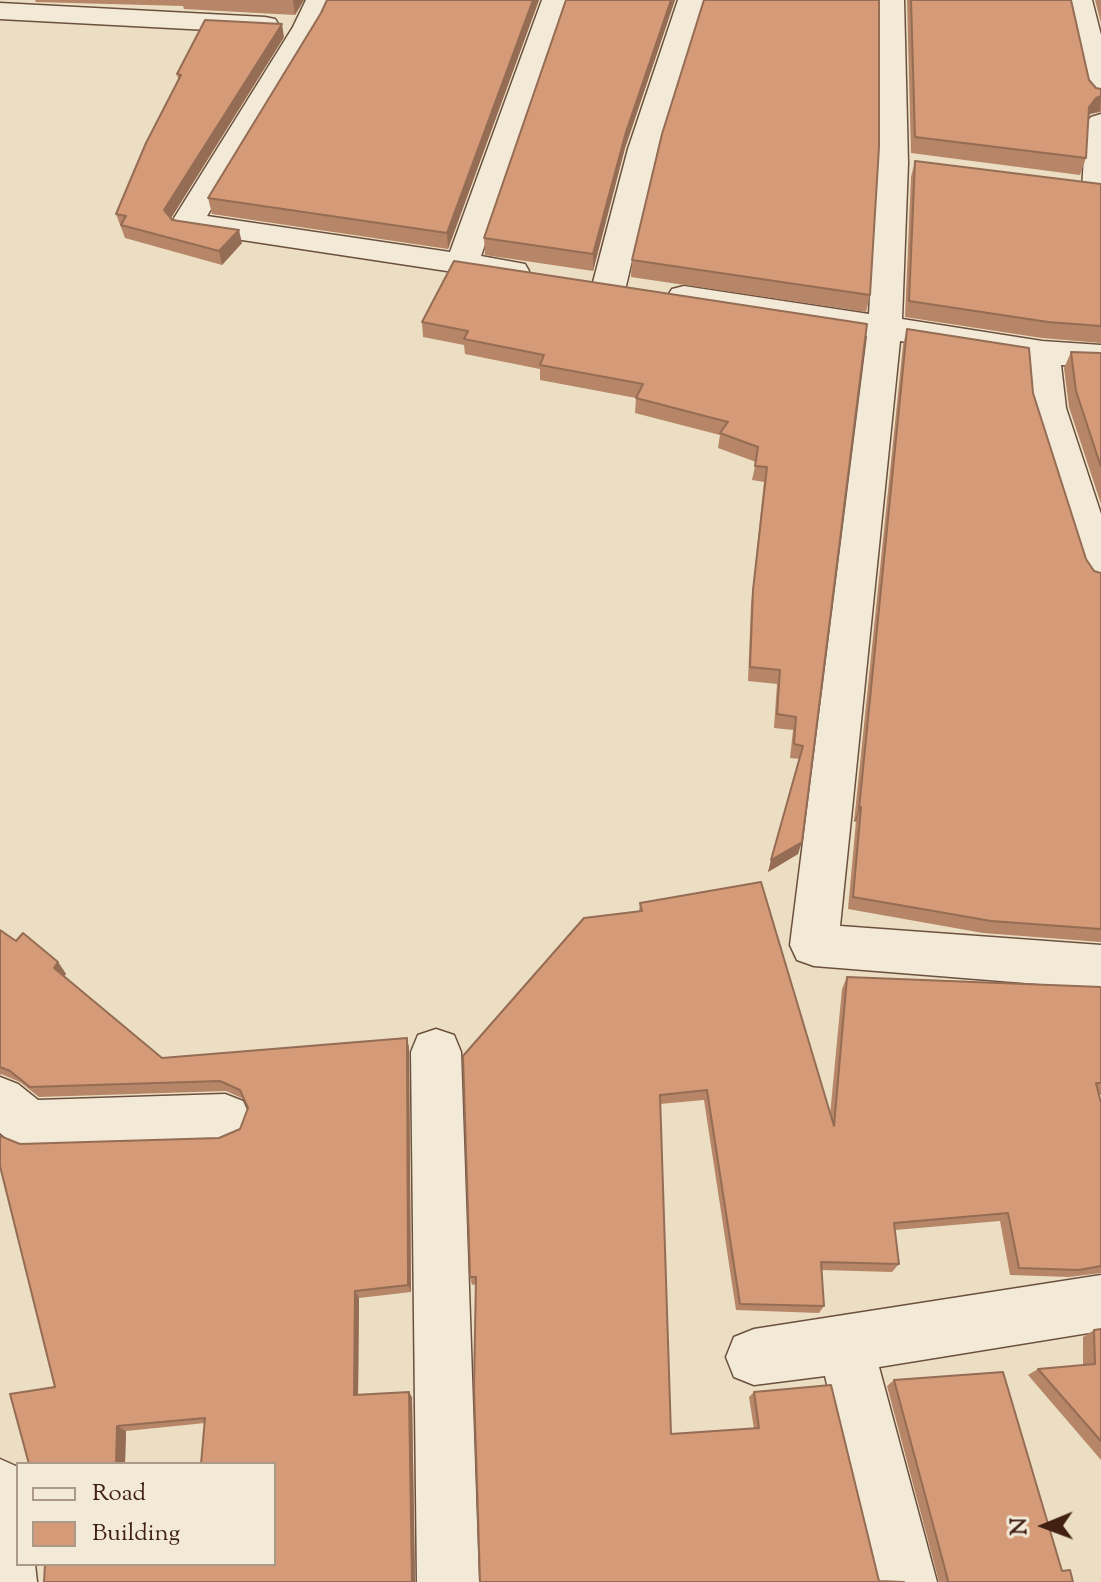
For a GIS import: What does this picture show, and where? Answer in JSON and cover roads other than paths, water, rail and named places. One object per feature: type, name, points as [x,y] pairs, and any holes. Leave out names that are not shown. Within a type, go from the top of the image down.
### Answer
[{"type":"street","points":[[462,264],[555,0]]},
{"type":"street","points":[[691,0],[643,149],[621,287],[1042,352],[1101,356]]},
{"type":"street","points":[[891,0],[909,165],[885,326],[814,945],[1101,967]]},
{"type":"street","points":[[1079,0],[1101,95]]},
{"type":"street","points":[[0,11],[313,14]]},
{"type":"street","points":[[313,14],[187,223],[536,275]]},
{"type":"street","points":[[1067,186],[1100,190],[1101,123]]},
{"type":"street","points":[[1042,352],[1048,408],[1101,573]]},
{"type":"street","points":[[436,1052],[448,1582]]},
{"type":"street","points":[[0,1101],[30,1125],[225,1119]]},
{"type":"street","points":[[754,1357],[1101,1303]]},
{"type":"street","points":[[845,1345],[906,1582]]},
{"type":"street","points":[[0,1489],[6,1582]]}]
